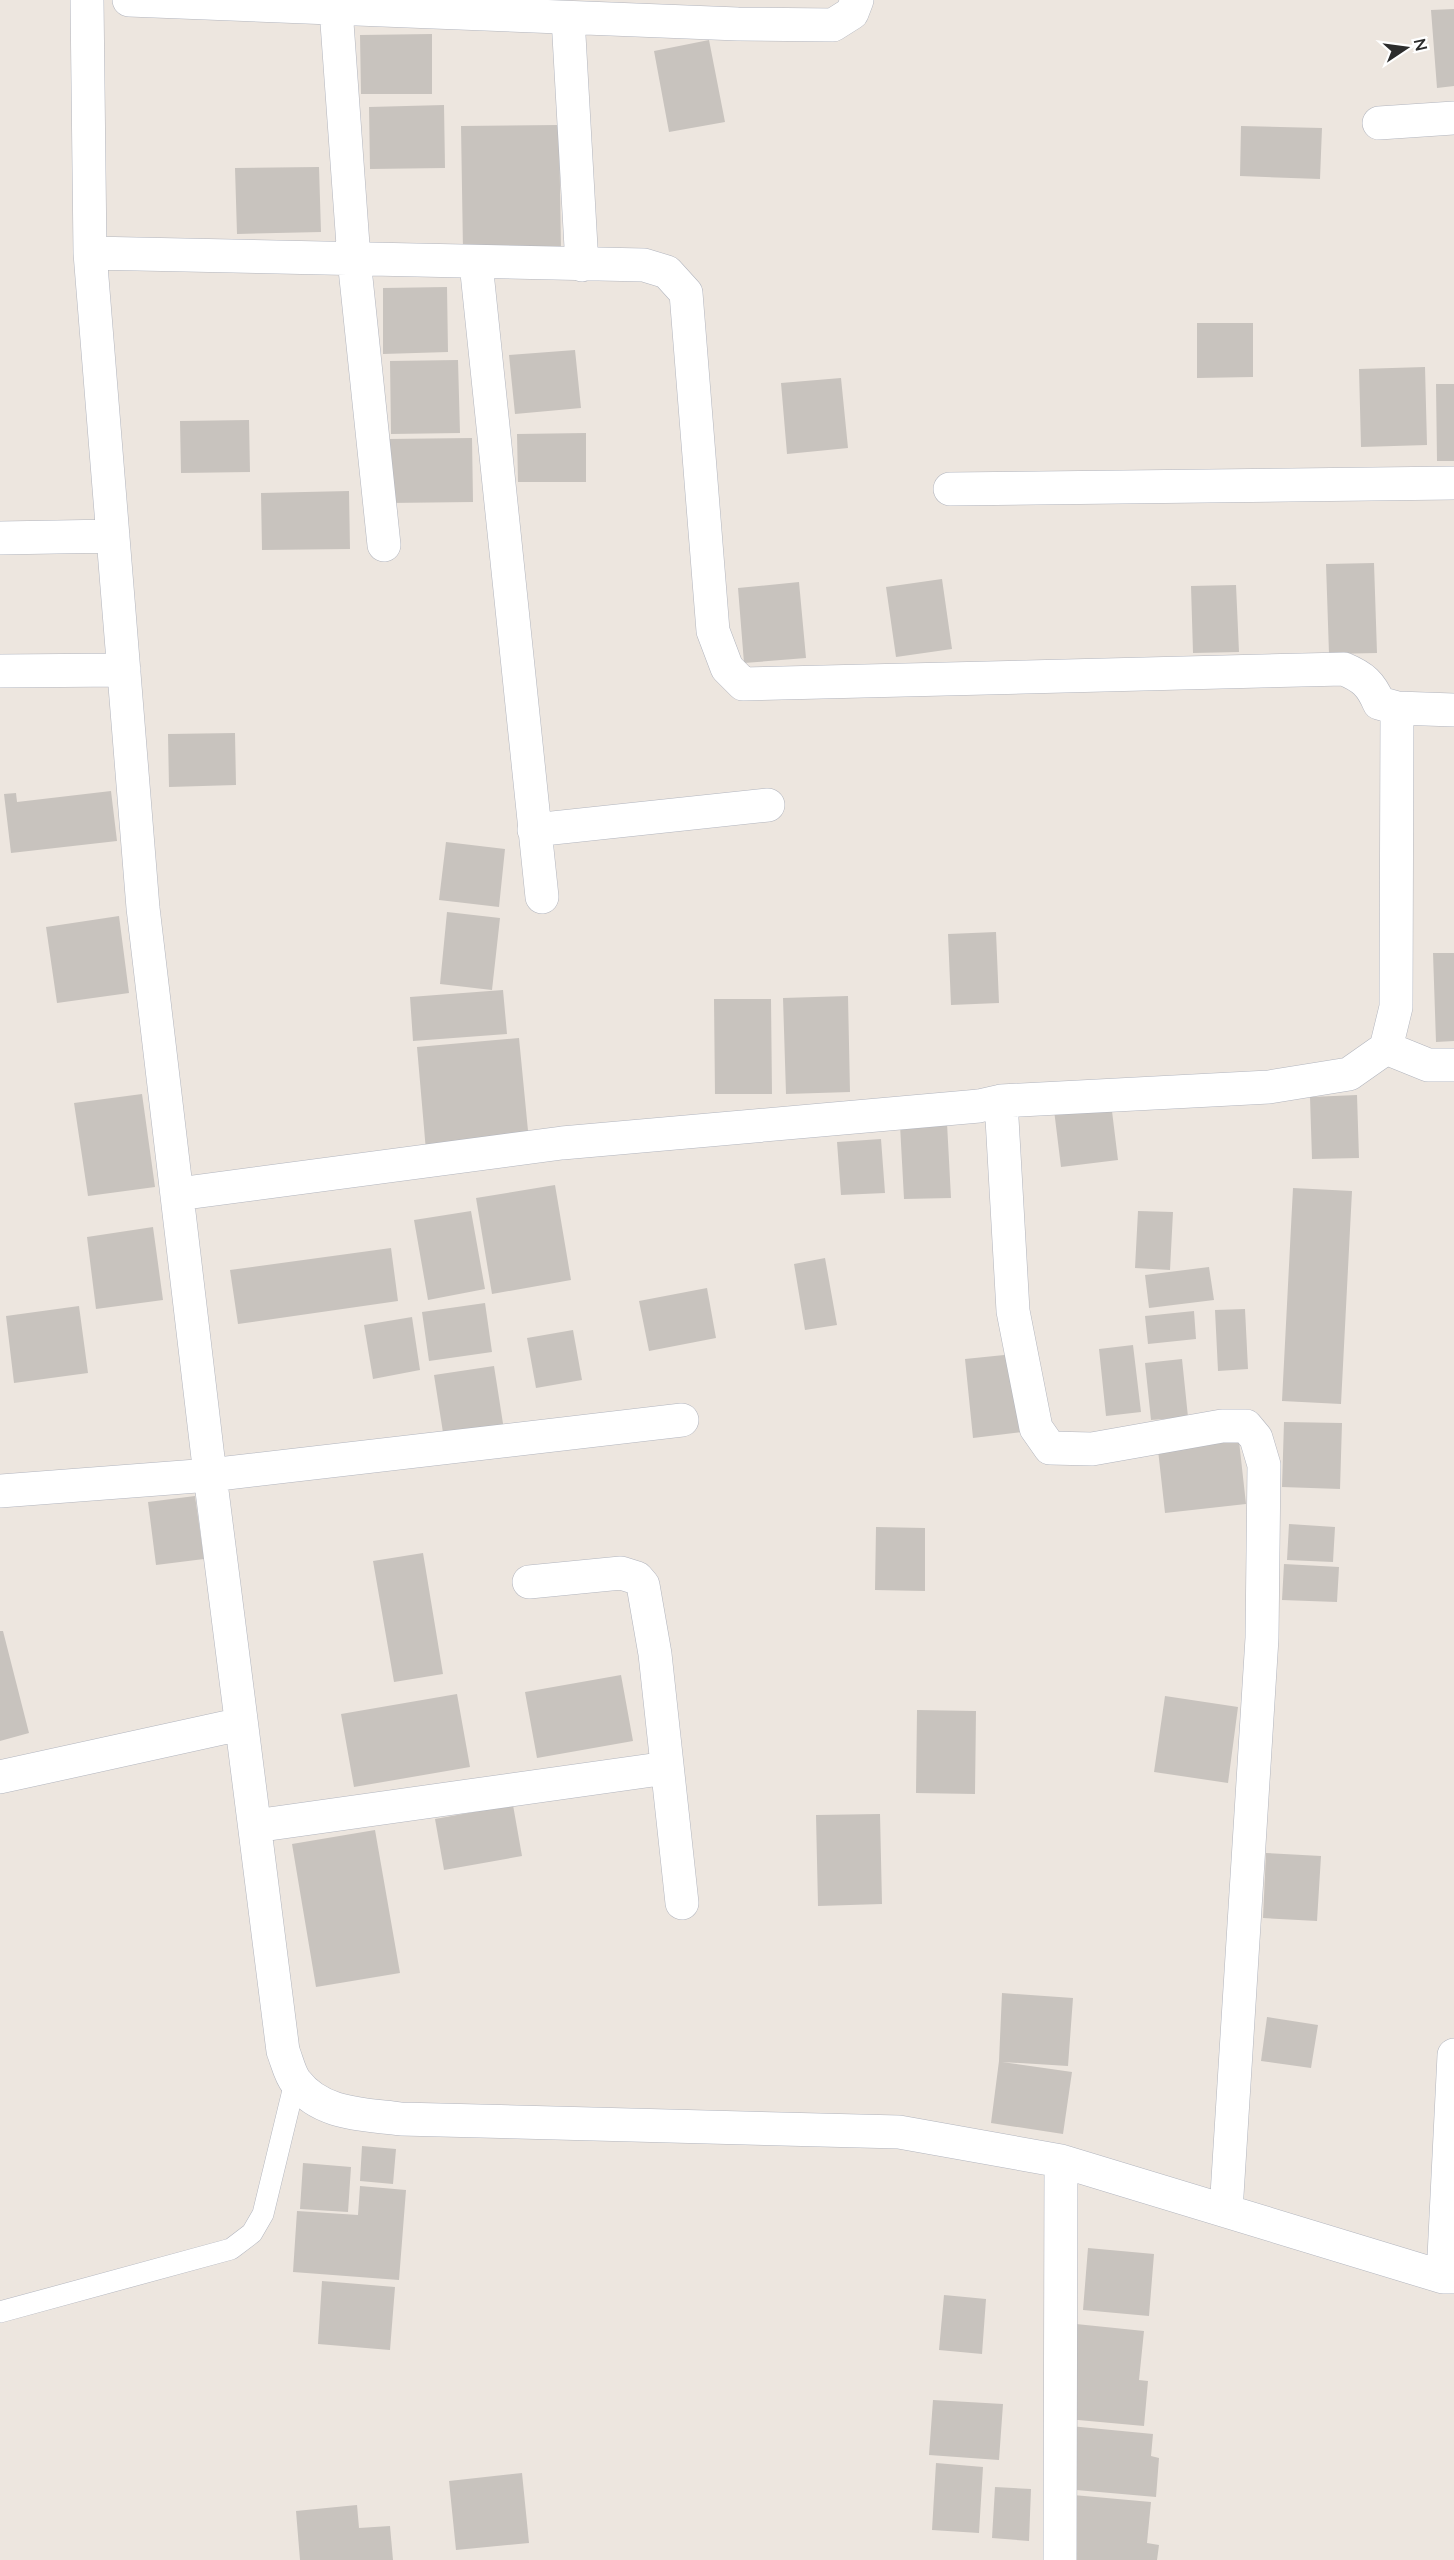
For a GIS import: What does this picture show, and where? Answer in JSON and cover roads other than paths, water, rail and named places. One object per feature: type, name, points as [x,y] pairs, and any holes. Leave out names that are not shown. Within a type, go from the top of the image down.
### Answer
[{"type":"street","points":[[87,0],[90,253],[143,908],[241,1724],[284,2051],[295,2082],[318,2102],[337,2111],[400,2119],[899,2132],[1061,2161],[1448,2277],[1454,2055]]},
{"type":"street","points":[[129,0],[279,3],[336,9],[515,8],[568,18],[738,12],[833,25],[852,13],[856,0]]},
{"type":"street","points":[[336,9],[354,259],[384,546]]},
{"type":"street","points":[[568,18],[582,265]]},
{"type":"street","points":[[1379,123],[1454,118]]},
{"type":"street","points":[[90,253],[476,263],[644,264],[667,272],[686,293],[713,631],[727,668],[743,684],[1344,669],[1362,677],[1372,686],[1379,703],[1397,708],[1454,710]]},
{"type":"street","points":[[476,263],[542,897]]},
{"type":"street","points":[[950,489],[1454,483]]},
{"type":"street","points":[[0,538],[113,536]]},
{"type":"street","points":[[0,671],[124,670]]},
{"type":"street","points":[[178,1194],[562,1143],[979,1106],[1001,1101],[1269,1087],[1349,1074],[1386,1048],[1396,1007],[1397,708]]},
{"type":"street","points":[[534,830],[768,805]]},
{"type":"street","points":[[1386,1048],[1428,1065],[1454,1065]]},
{"type":"street","points":[[1001,1101],[1013,1311],[1036,1428],[1050,1448],[1092,1449],[1222,1426],[1246,1426],[1256,1438],[1264,1465],[1262,1638],[1226,2211]]},
{"type":"street","points":[[0,1491],[210,1475],[682,1420]]},
{"type":"street","points":[[529,1582],[621,1573],[637,1578],[643,1585],[655,1654],[682,1903]]},
{"type":"street","points":[[0,1777],[241,1724]]},
{"type":"street","points":[[255,1826],[667,1768]]},
{"type":"street","points":[[1060,2560],[1061,2161]]},
{"type":"lane","points":[[0,2312],[197,2260],[231,2248],[252,2233],[263,2214],[295,2082]]}]
